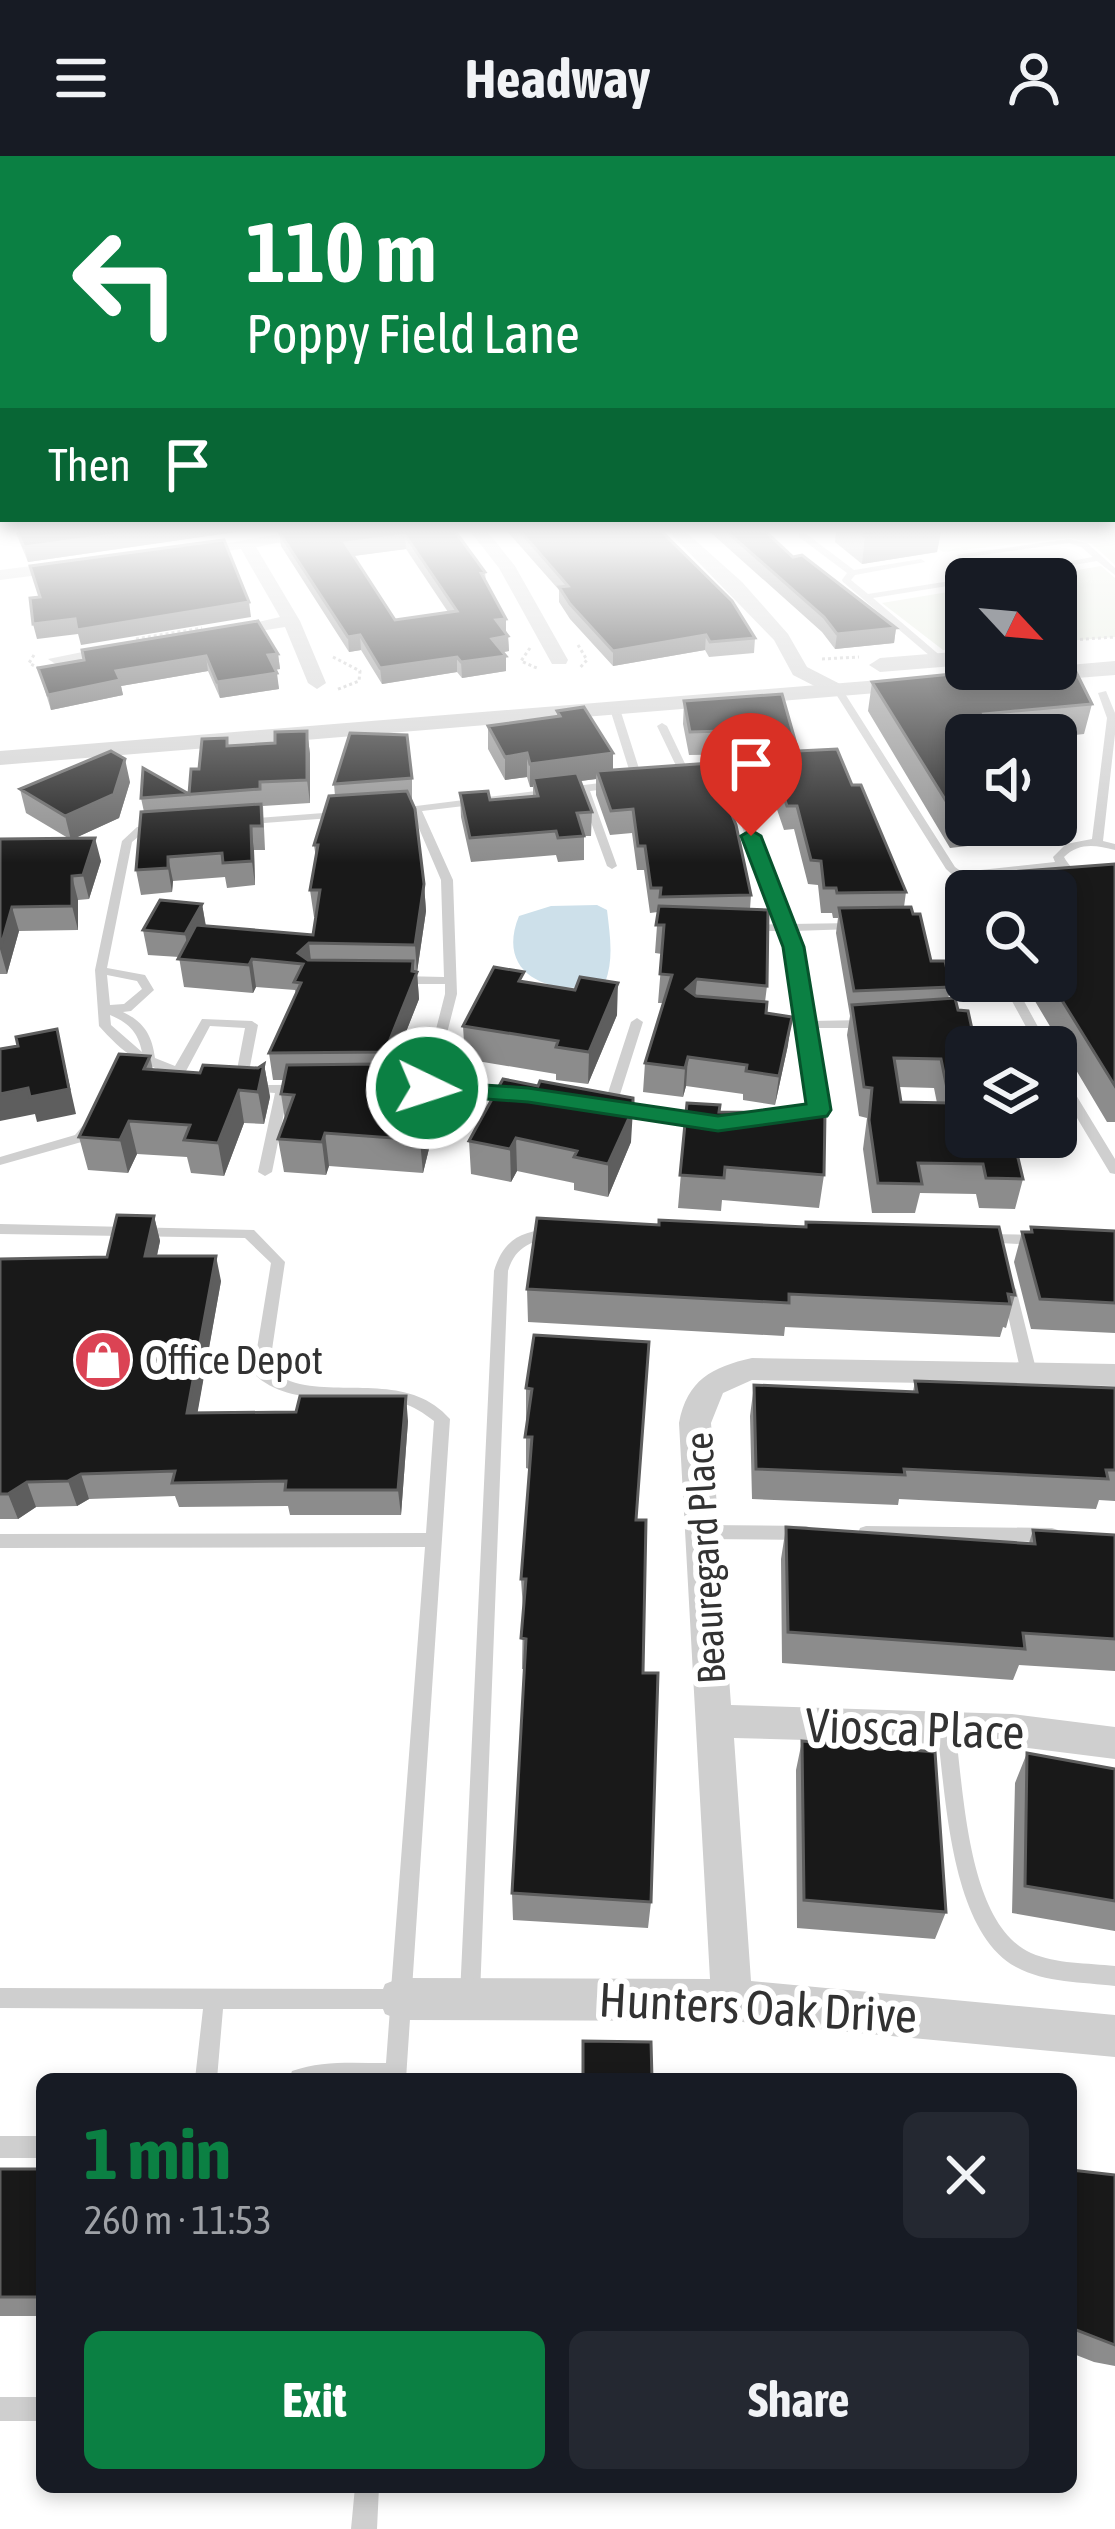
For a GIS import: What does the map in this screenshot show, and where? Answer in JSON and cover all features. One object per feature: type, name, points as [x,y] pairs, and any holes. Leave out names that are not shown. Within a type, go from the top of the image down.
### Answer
[{"type":"street","points":[[55,666],[143,642]]},
{"type":"street","points":[[300,642],[316,682]]},
{"type":"street","points":[[549,642],[559,660]]},
{"type":"street","points":[[784,642],[800,671],[839,691]]},
{"type":"street","points":[[1077,649],[1115,646]]},
{"type":"street","points":[[0,737],[945,661]]},
{"type":"street","points":[[1077,669],[1115,668]]},
{"type":"street","points":[[0,758],[618,718],[945,677]]},
{"type":"street","name":"Beauregard Place","points":[[732,2000],[702,1532],[697,1402],[705,1388],[721,1376],[752,1369],[1115,1375]]},
{"type":"street","name":"Viosca Place","points":[[714,1721],[1012,1730],[1115,1743]]},
{"type":"street","name":"Hunters Oak Drive","points":[[400,1999],[732,2000],[1115,2036]]},
{"type":"lane","points":[[919,642],[940,660]]},
{"type":"lane","points":[[839,691],[955,870]]},
{"type":"lane","points":[[1097,843],[1112,718],[1103,693]]},
{"type":"lane","points":[[618,718],[638,781]]},
{"type":"lane","points":[[662,726],[686,776]]},
{"type":"lane","points":[[726,771],[786,928],[819,1110],[718,1123],[528,1095],[239,1085],[178,1073],[149,1060],[105,1026],[101,970],[127,842],[141,830],[416,809],[686,776],[726,771]]},
{"type":"lane","points":[[583,787],[612,866]]},
{"type":"lane","points":[[416,809],[448,880],[451,981],[427,1088]]},
{"type":"lane","points":[[1060,865],[1061,851],[1069,846],[1097,843],[1115,847]]},
{"type":"lane","points":[[1014,870],[1060,865],[1081,879],[1114,885]]},
{"type":"lane","points":[[744,928],[873,925]]},
{"type":"lane","points":[[101,970],[141,978],[148,990],[128,1008],[105,1009]]},
{"type":"lane","points":[[381,980],[451,981]]},
{"type":"lane","points":[[105,1009],[133,1019],[147,1037],[149,1060]]},
{"type":"lane","points":[[178,1073],[206,1022],[252,1025],[239,1085]]},
{"type":"lane","points":[[609,1110],[637,1022]]},
{"type":"lane","points":[[784,1024],[890,1023]]},
{"type":"lane","points":[[136,1070],[149,1060]]},
{"type":"lane","points":[[266,1172],[282,1089]]},
{"type":"lane","points":[[1077,1107],[1115,1170]]},
{"type":"lane","points":[[0,1161],[80,1138],[97,1116]]},
{"type":"lane","points":[[0,1229],[249,1233],[278,1262],[261,1372],[279,1387],[382,1391],[424,1401],[442,1419],[395,2073]]},
{"type":"lane","points":[[470,1996],[501,1271],[504,1255],[527,1236],[572,1234]]},
{"type":"lane","points":[[973,1239],[1068,1240]]},
{"type":"lane","points":[[997,1240],[1029,1373]]},
{"type":"lane","points":[[702,1532],[817,1533]]},
{"type":"lane","points":[[840,1533],[1069,1536]]},
{"type":"lane","points":[[0,1540],[434,1540]]},
{"type":"lane","points":[[946,1729],[972,1885],[980,1918],[994,1940],[1018,1959],[1047,1968],[1115,1976]]},
{"type":"lane","points":[[0,1998],[400,1999]]},
{"type":"lane","points":[[207,2073],[214,1999]]},
{"type":"lane","points":[[0,2147],[36,2147]]},
{"type":"lane","points":[[0,2409],[36,2410]]},
{"type":"lane","points":[[364,2529],[367,2493]]},
{"type":"path","points":[[35,652],[29,663],[35,669],[55,666]]},
{"type":"water","points":[[597,905],[607,910],[609,929],[605,983],[586,987],[549,984],[522,968],[513,937],[519,916],[551,906]]},
{"type":"building","points":[[132,642],[271,642],[278,654],[268,655],[277,673],[217,682],[206,656],[116,671],[120,680],[48,695],[38,668],[84,660],[82,650]]},
{"type":"building","points":[[364,642],[494,642],[506,656],[461,662],[457,657],[380,668]]},
{"type":"building","points":[[605,642],[667,642],[613,651]]},
{"type":"building","points":[[1077,674],[1092,704],[945,714],[945,799],[872,682],[945,675],[945,690],[1077,690]]},
{"type":"building","points":[[782,694],[798,751],[837,749],[852,785],[861,785],[906,892],[837,893],[836,888],[824,888],[821,861],[811,860],[797,806],[787,806],[760,730],[690,732],[684,701]]},
{"type":"building","points":[[584,707],[613,753],[530,764],[527,753],[505,757],[488,726],[560,716],[557,711]]},
{"type":"building","points":[[307,731],[307,780],[260,782],[260,789],[141,798],[143,768],[189,794],[191,769],[199,769],[202,739],[227,738],[227,746],[275,743],[275,732]]},
{"type":"building","points":[[350,733],[407,735],[412,778],[334,784]]},
{"type":"building","points":[[111,751],[125,759],[114,794],[65,816],[20,789]]},
{"type":"building","points":[[711,763],[736,825],[751,895],[660,897],[661,888],[651,888],[645,846],[638,846],[633,809],[611,811],[597,771]]},
{"type":"building","points":[[577,773],[592,812],[577,813],[584,836],[558,838],[556,831],[470,838],[460,793],[488,791],[490,800],[538,796],[533,778]]},
{"type":"building","points":[[407,791],[415,809],[424,884],[415,945],[309,943],[298,953],[308,960],[413,961],[412,971],[417,972],[385,1052],[269,1053],[301,983],[294,982],[303,964],[178,959],[196,925],[313,935],[320,890],[310,890],[318,845],[314,845],[329,796]]},
{"type":"building","points":[[261,804],[262,826],[251,826],[252,861],[223,863],[222,853],[168,857],[168,868],[136,870],[141,812]]},
{"type":"building","points":[[95,838],[83,875],[72,876],[72,906],[12,907],[0,949],[0,839]]},
{"type":"building","points":[[1115,864],[1115,1086],[1063,1002],[1077,1002],[1077,870],[1036,870]]},
{"type":"building","points":[[160,900],[202,904],[185,934],[143,930]]},
{"type":"building","points":[[659,906],[768,910],[767,986],[697,979],[686,989],[696,996],[767,1002],[766,1013],[792,1017],[779,1076],[746,1071],[747,1065],[688,1057],[685,1068],[645,1063],[672,975],[660,974],[664,925],[656,925]]},
{"type":"building","points":[[911,907],[913,914],[920,914],[931,961],[945,961],[945,987],[854,991],[839,908]]},
{"type":"building","points":[[494,967],[524,972],[519,981],[575,990],[580,977],[618,983],[589,1052],[556,1047],[558,1041],[463,1026]]},
{"type":"building","points":[[945,999],[956,1002],[958,1010],[968,1011],[971,1026],[945,1026],[945,1079],[941,1059],[894,1058],[901,1102],[945,1103],[945,1158],[1018,1158],[1023,1179],[986,1178],[983,1164],[918,1163],[922,1184],[878,1183],[869,1120],[872,1088],[864,1087],[852,1005]]},
{"type":"building","points":[[57,1029],[69,1089],[30,1097],[28,1088],[0,1094],[0,1049],[18,1046],[16,1037]]},
{"type":"building","points":[[119,1054],[150,1056],[144,1069],[200,1073],[203,1065],[258,1068],[264,1064],[258,1092],[239,1090],[218,1143],[184,1140],[190,1125],[129,1121],[120,1140],[79,1137]]},
{"type":"building","points":[[377,1064],[374,1071],[437,1075],[420,1140],[325,1133],[322,1142],[278,1139],[294,1095],[281,1094],[287,1065]]},
{"type":"building","points":[[503,1079],[633,1098],[633,1109],[608,1164],[574,1157],[577,1151],[516,1138],[510,1149],[469,1141]]},
{"type":"building","points":[[687,1103],[720,1105],[719,1112],[825,1113],[824,1175],[725,1167],[724,1178],[680,1175]]},
{"type":"building","name":"Office Depot","points":[[117,1215],[154,1216],[145,1256],[216,1256],[187,1413],[296,1412],[300,1396],[406,1396],[398,1490],[285,1490],[286,1481],[172,1483],[175,1471],[81,1474],[68,1481],[27,1482],[0,1494],[0,1259],[107,1257]]},
{"type":"building","points":[[537,1218],[659,1225],[659,1220],[806,1227],[806,1222],[999,1227],[1015,1295],[1008,1294],[1010,1304],[789,1294],[789,1303],[527,1289]]},
{"type":"building","points":[[1031,1227],[1115,1231],[1115,1303],[1040,1299],[1022,1232],[1032,1232]]},
{"type":"building","points":[[534,1335],[649,1342],[636,1520],[646,1520],[643,1673],[658,1673],[651,1902],[512,1893],[526,1639],[521,1638],[526,1579],[521,1579],[532,1437],[525,1437],[532,1389],[526,1388]]},
{"type":"building","points":[[915,1381],[1115,1388],[1115,1470],[1106,1470],[1108,1479],[904,1469],[905,1475],[756,1469],[754,1385],[917,1392]]},
{"type":"building","points":[[786,1527],[1035,1544],[1033,1530],[1115,1535],[1115,1639],[1023,1633],[1025,1649],[788,1632]]},
{"type":"building","points":[[802,1741],[935,1752],[946,1912],[804,1900]]},
{"type":"building","points":[[1027,1753],[1115,1769],[1115,1901],[1025,1886]]},
{"type":"building","points":[[583,2041],[651,2042],[652,2073],[583,2073]]},
{"type":"building","points":[[0,2169],[36,2169],[36,2297],[0,2297]]},
{"type":"building","points":[[1077,2171],[1115,2175],[1115,2345],[1077,2330]]},
{"type":"place","name":"Office Depot","points":[[103,1360]]},
{"type":"route","points":[[427,1088],[528,1095],[718,1123],[819,1110],[793,947],[751,836]]}]
